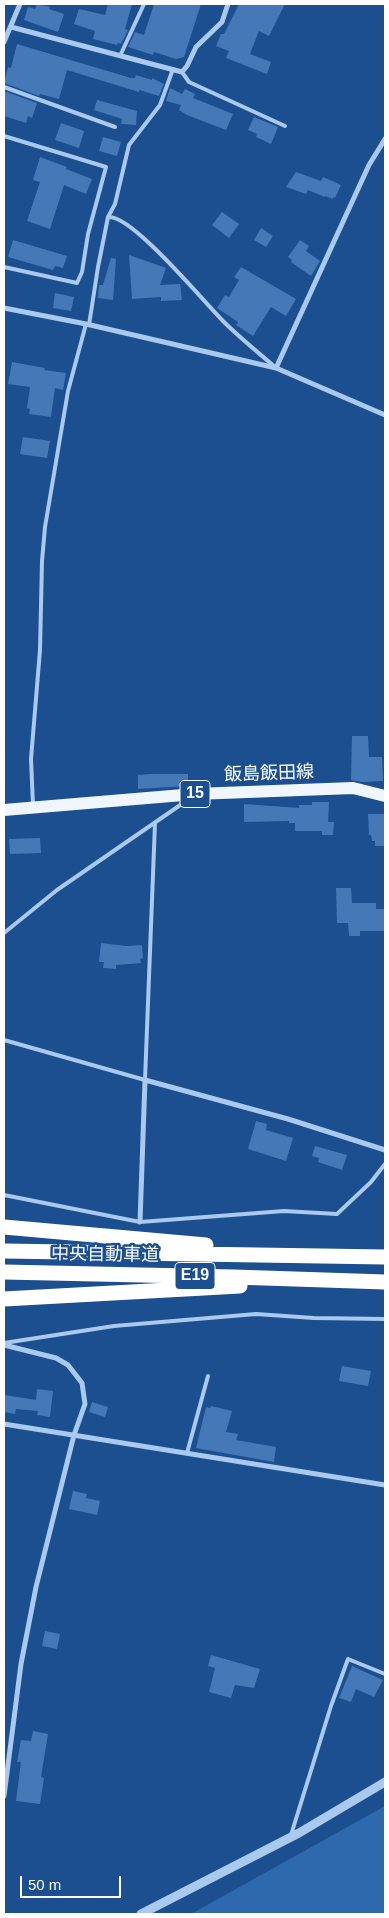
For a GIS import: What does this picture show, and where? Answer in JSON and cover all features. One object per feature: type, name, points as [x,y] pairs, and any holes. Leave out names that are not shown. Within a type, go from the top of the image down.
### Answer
[{"type":"highway","points":[[4,1227],[325,1256]]},
{"type":"highway","name":"中央自動車道","points":[[4,1251],[385,1257]]},
{"type":"highway","name":"中央自動車道","points":[[4,1272],[385,1282]]},
{"type":"highway","points":[[4,1299],[246,1285],[349,1282]]},
{"type":"main road","name":"飯島飯田線","points":[[4,810],[195,794],[353,788],[385,796]]},
{"type":"street","points":[[4,39],[20,4]]},
{"type":"street","points":[[11,27],[182,72],[196,48],[222,22],[228,4]]},
{"type":"street","points":[[276,368],[369,165],[385,139]]},
{"type":"street","points":[[4,308],[276,368],[385,415]]},
{"type":"street","points":[[140,1222],[144,1080],[288,1120],[385,1150]]},
{"type":"street","points":[[4,1344],[56,1358],[68,1365],[82,1383],[85,1404],[74,1435],[32,1606],[21,1664],[4,1796]]},
{"type":"street","points":[[4,1424],[385,1485]]},
{"type":"street","points":[[140,1914],[291,1837],[385,1782]]},
{"type":"lane","points":[[120,56],[144,4]]},
{"type":"lane","points":[[34,807],[31,759],[40,650],[42,561],[45,527],[68,391],[87,325],[108,217],[115,204],[129,145],[160,105],[173,69]]},
{"type":"lane","points":[[182,72],[189,82],[285,126]]},
{"type":"lane","points":[[4,87],[115,127]]},
{"type":"lane","points":[[4,136],[106,167],[88,234],[82,272],[76,283],[4,267]]},
{"type":"lane","points":[[108,217],[118,218],[154,247],[225,322],[276,368]]},
{"type":"lane","points":[[4,933],[57,890],[195,794]]},
{"type":"lane","points":[[4,1040],[144,1080],[154,823]]},
{"type":"lane","points":[[4,1195],[140,1222],[284,1211],[337,1214],[371,1182],[385,1164]]},
{"type":"lane","points":[[4,1344],[114,1326],[229,1315],[256,1314],[385,1320]]},
{"type":"lane","points":[[187,1453],[208,1376]]},
{"type":"lane","points":[[291,1837],[330,1706],[348,1659],[385,1674]]},
{"type":"shaded area","points":[[385,1806],[385,1914],[191,1914]]},
{"type":"building","points":[[37,4],[50,7],[49,9],[64,14],[58,32],[24,20],[28,7],[35,9]]},
{"type":"building","points":[[108,4],[132,4],[125,29],[128,30],[121,44],[118,43],[117,45],[93,39],[95,31],[74,24],[79,9],[105,15]]},
{"type":"building","points":[[154,4],[201,4],[184,57],[176,59],[154,52],[153,55],[128,47],[135,32],[144,35]]},
{"type":"building","points":[[239,4],[285,4],[269,36],[259,31],[250,54],[271,62],[267,74],[226,58],[229,51],[216,46]]},
{"type":"building","points":[[17,44],[131,78],[135,78],[136,75],[152,80],[152,78],[164,84],[159,96],[139,90],[139,92],[67,70],[59,99],[40,94],[39,96],[4,83],[8,67],[11,68]]},
{"type":"building","points":[[170,88],[182,94],[185,89],[195,94],[193,98],[233,114],[226,130],[187,115],[179,110],[181,105],[166,101]]},
{"type":"building","points":[[4,91],[37,103],[32,118],[28,116],[26,123],[4,116]]},
{"type":"building","points":[[97,100],[137,111],[136,125],[121,124],[122,119],[94,110]]},
{"type":"building","points":[[254,117],[278,127],[271,144],[256,137],[257,134],[248,130]]},
{"type":"building","points":[[61,123],[84,131],[79,148],[55,140]]},
{"type":"building","points":[[103,137],[121,142],[117,156],[99,151]]},
{"type":"building","points":[[40,157],[92,179],[86,194],[64,185],[50,229],[27,221],[40,182],[33,180]]},
{"type":"building","points":[[296,172],[321,181],[323,177],[341,185],[335,198],[325,197],[308,190],[306,194],[286,187]]},
{"type":"building","points":[[222,212],[239,224],[229,238],[212,225]]},
{"type":"building","points":[[261,228],[273,236],[266,247],[254,240]]},
{"type":"building","points":[[13,240],[67,256],[63,268],[55,266],[53,270],[8,257]]},
{"type":"building","points":[[300,240],[309,246],[306,251],[320,261],[311,276],[291,262],[292,260],[288,257]]},
{"type":"building","points":[[129,255],[166,268],[160,285],[180,284],[182,300],[161,301],[161,297],[132,299]]},
{"type":"building","points":[[111,258],[116,259],[113,300],[98,298],[99,285],[103,285]]},
{"type":"building","points":[[241,267],[296,299],[286,316],[271,307],[253,336],[236,325],[238,322],[217,308],[225,295],[229,297],[239,280],[234,277]]},
{"type":"building","points":[[55,293],[74,297],[71,311],[53,308]]},
{"type":"building","points":[[12,362],[66,373],[63,390],[55,388],[51,417],[29,414],[30,409],[27,408],[30,387],[8,384]]},
{"type":"building","points":[[23,437],[50,441],[47,458],[20,454]]},
{"type":"building","points":[[352,736],[368,736],[369,757],[382,757],[383,781],[362,782],[351,780]]},
{"type":"building","points":[[188,774],[188,786],[138,789],[138,775]]},
{"type":"building","points":[[312,802],[329,802],[328,822],[334,822],[333,835],[322,835],[322,831],[295,831],[295,823],[289,823],[289,821],[244,822],[244,804],[299,808],[299,805],[312,805]]},
{"type":"building","points":[[368,814],[385,814],[385,846],[375,846],[375,841],[372,841],[371,835],[369,835]]},
{"type":"building","points":[[40,838],[41,853],[10,854],[9,839]]},
{"type":"building","points":[[336,888],[351,888],[352,903],[376,903],[376,909],[384,909],[384,931],[360,931],[360,936],[349,936],[348,923],[337,923]]},
{"type":"building","points":[[101,943],[126,946],[142,945],[143,958],[140,959],[141,963],[116,965],[116,969],[103,968],[104,962],[99,962]]},
{"type":"building","points":[[256,1121],[267,1124],[266,1130],[293,1138],[286,1161],[248,1149]]},
{"type":"building","points":[[315,1146],[347,1155],[342,1170],[318,1162],[319,1158],[312,1156]]},
{"type":"building","points":[[342,1366],[371,1371],[368,1386],[339,1381]]},
{"type":"building","points":[[37,1389],[53,1391],[50,1417],[37,1415],[38,1411],[16,1409],[15,1414],[4,1412],[5,1395],[36,1400]]},
{"type":"building","points":[[92,1402],[108,1407],[105,1417],[89,1412]]},
{"type":"building","points":[[211,1406],[232,1411],[226,1432],[238,1434],[236,1440],[276,1447],[274,1462],[196,1448],[206,1407],[210,1408]]},
{"type":"building","points":[[73,1491],[87,1494],[86,1498],[100,1501],[97,1515],[69,1509]]},
{"type":"building","points":[[45,1631],[60,1634],[57,1649],[42,1646]]},
{"type":"building","points":[[211,1655],[260,1669],[254,1688],[235,1685],[231,1698],[209,1692],[215,1668],[208,1666]]},
{"type":"building","points":[[352,1666],[383,1680],[374,1697],[356,1689],[351,1702],[339,1698]]},
{"type":"building","points":[[33,1731],[48,1734],[41,1777],[44,1778],[40,1804],[16,1801],[21,1762],[17,1762],[21,1740],[31,1741]]}]
